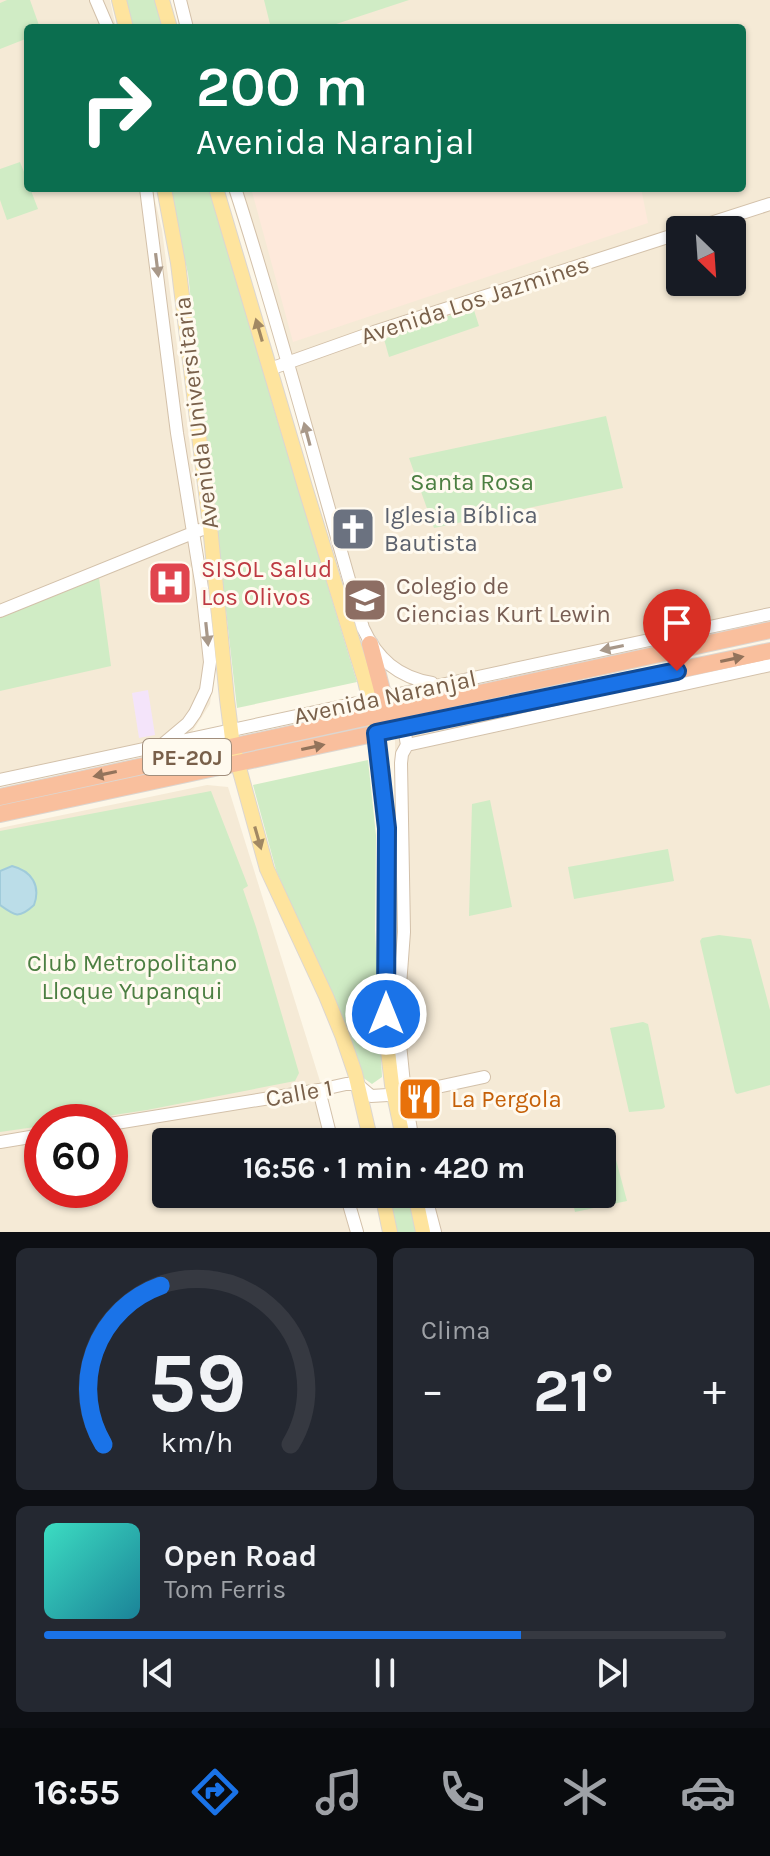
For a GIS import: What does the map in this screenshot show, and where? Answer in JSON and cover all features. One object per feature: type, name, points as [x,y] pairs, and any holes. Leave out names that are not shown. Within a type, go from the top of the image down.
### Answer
[{"type":"highway","name":"Avenida Naranjal","points":[[0,814],[379,706],[770,630]]},
{"type":"highway","points":[[370,644],[379,706],[376,733]]},
{"type":"highway","name":"Avenida Naranjal","points":[[0,797],[234,747],[376,733],[405,736],[770,651]]},
{"type":"main road","points":[[96,0],[106,24]]},
{"type":"main road","points":[[119,0],[125,24]]},
{"type":"main road","points":[[162,0],[169,24]]},
{"type":"main road","points":[[180,0],[186,24]]},
{"type":"main road","name":"Avenida Universitaria","points":[[147,192],[210,662],[206,690],[195,713],[159,747]]},
{"type":"main road","name":"Avenida Universitaria","points":[[165,192],[178,263],[234,747],[270,877],[342,1035],[368,1128]]},
{"type":"main road","points":[[217,192],[305,487],[379,706]]},
{"type":"main road","points":[[236,192],[363,628],[370,644],[393,669],[408,677],[439,685]]},
{"type":"main road","points":[[733,216],[770,204]]},
{"type":"main road","name":"Avenida Los Jazmines","points":[[270,369],[666,238]]},
{"type":"main road","points":[[305,487],[320,482]]},
{"type":"main road","points":[[0,611],[210,526]]},
{"type":"main road","name":"Avenida Naranjal","points":[[379,706],[439,685],[770,614]]},
{"type":"main road","name":"Avenida Naranjal","points":[[440,729],[770,665]]},
{"type":"main road","points":[[376,733],[387,828],[386,1034],[409,1128]]},
{"type":"main road","points":[[403,1128],[399,1095],[399,999],[404,932],[401,763],[405,736]]},
{"type":"main road","name":"Avenida Naranjal","points":[[0,780],[159,747],[234,747]]},
{"type":"main road","name":"Calle 1","points":[[128,1121],[346,1084],[357,1084],[371,1096],[399,1095],[484,1077]]},
{"type":"main road","points":[[319,1090],[328,1128]]},
{"type":"main road","points":[[0,1142],[24,1138]]},
{"type":"main road","points":[[350,1208],[357,1232]]},
{"type":"main road","points":[[385,1208],[390,1232]]},
{"type":"main road","points":[[418,1208],[423,1232]]},
{"type":"main road","points":[[429,1208],[435,1232]]},
{"type":"shaded area","points":[[0,0],[110,0],[115,24],[24,24],[24,192],[153,192],[162,230],[195,484],[214,670],[210,704],[192,732],[159,751],[0,785]]},
{"type":"shaded area","points":[[173,0],[770,0],[770,621],[447,689],[409,684],[381,668],[367,649],[333,550],[231,192],[746,192],[746,24],[181,24]]},
{"type":"shaded area","points":[[252,192],[642,192],[648,223],[293,342]]},
{"type":"shaded area","points":[[770,658],[770,1232],[429,1232],[423,1208],[616,1208],[616,1128],[407,1128],[393,1035],[396,947],[395,739]]},
{"type":"shaded area","points":[[148,690],[155,735],[139,738],[132,693]]},
{"type":"shaded area","name":"Club Metropolitano Lloque Yupanqui","points":[[207,785],[228,787],[333,1128],[152,1128],[152,1208],[356,1208],[363,1232],[0,1232],[0,828]]},
{"type":"green space","points":[[30,0],[39,24],[24,24],[24,40],[0,49],[0,3]]},
{"type":"green space","points":[[126,0],[158,0],[165,24],[131,24]]},
{"type":"green space","points":[[264,0],[409,0],[336,24],[270,24]]},
{"type":"green space","points":[[20,162],[24,172],[24,192],[32,192],[38,209],[7,220],[0,200],[0,169]]},
{"type":"green space","points":[[170,192],[213,192],[273,406],[357,682],[237,708],[188,274]]},
{"type":"green space","points":[[473,307],[479,326],[389,357],[384,339]]},
{"type":"green space","name":"Santa Rosa","points":[[606,416],[623,488],[434,528],[409,458]]},
{"type":"green space","points":[[99,578],[111,666],[0,691],[0,617]]},
{"type":"green space","points":[[368,760],[376,835],[375,930],[382,1077],[372,1084],[362,1077],[348,1033],[276,870],[253,785]]},
{"type":"green space","name":"Club Metropolitano Lloque Yupanqui","points":[[211,791],[248,886],[243,889],[299,1073],[295,1081],[128,1113],[128,1104],[24,1104],[24,1129],[0,1132],[0,831]]},
{"type":"green space","points":[[490,800],[512,907],[469,916],[472,804]]},
{"type":"green space","points":[[668,849],[674,881],[574,899],[568,867]]},
{"type":"green space","points":[[719,935],[751,939],[770,1010],[770,1085],[737,1094],[700,941]]},
{"type":"green space","points":[[643,1022],[648,1024],[665,1107],[629,1112],[610,1028]]},
{"type":"green space","points":[[616,1160],[627,1201],[616,1203]]},
{"type":"green space","points":[[392,1208],[412,1208],[418,1232],[396,1232]]},
{"type":"water","points":[[12,866],[30,876],[35,886],[34,905],[21,914],[13,914],[0,905],[0,871]]},
{"type":"place","name":"Iglesia Bíblica Bautista","points":[[353,529]]},
{"type":"place","name":"SISOL Salud Los Olivos","points":[[170,583]]},
{"type":"place","name":"Colegio de Ciencias Kurt Lewin","points":[[365,600]]},
{"type":"place","name":"La Pergola","points":[[420,1099]]},
{"type":"route","points":[[386,1014],[387,828],[376,733],[677,671]]}]
